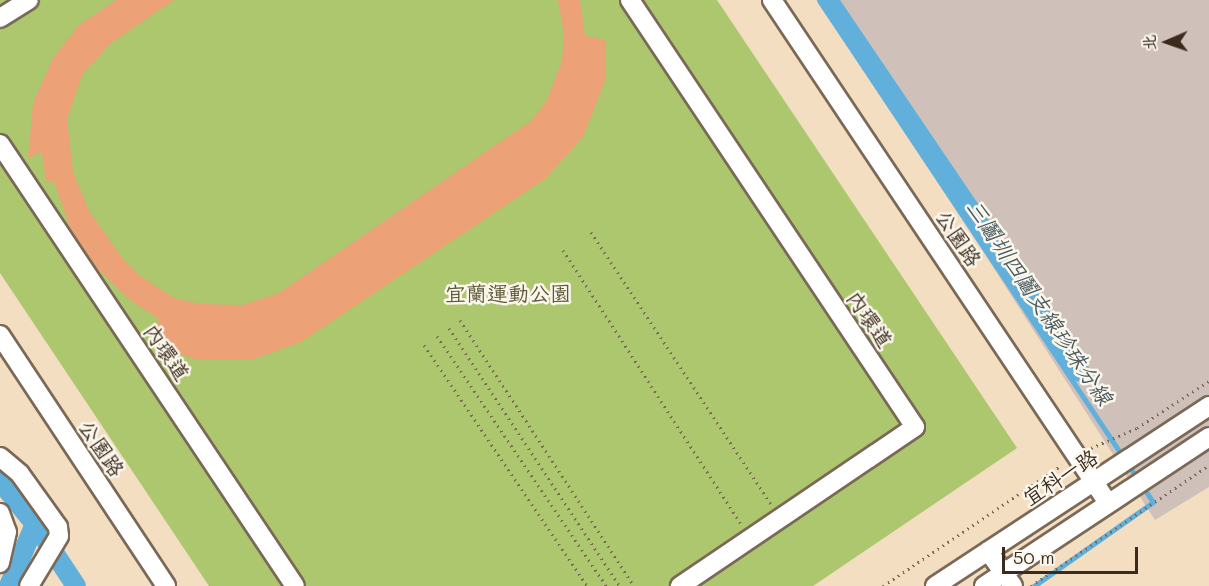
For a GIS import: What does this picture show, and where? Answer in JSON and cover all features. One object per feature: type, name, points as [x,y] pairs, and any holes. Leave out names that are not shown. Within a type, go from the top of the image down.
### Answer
[{"type":"street","points":[[0,18],[29,0]]},
{"type":"street","name":"內環道","points":[[630,0],[915,427],[680,586]]},
{"type":"street","name":"公園路","points":[[772,0],[1108,502]]},
{"type":"street","name":"內環道","points":[[0,144],[296,586]]},
{"type":"street","name":"公園路","points":[[0,335],[166,586]]},
{"type":"street","name":"宜科一路","points":[[935,586],[1209,406]]},
{"type":"street","points":[[984,586],[1009,579],[1108,502],[1209,437]]},
{"type":"street","points":[[0,457],[20,474],[58,527],[59,536],[29,586]]},
{"type":"street","points":[[0,513],[8,532],[0,563]]},
{"type":"street","points":[[988,551],[1009,579]]},
{"type":"path","points":[[591,232],[780,518]]},
{"type":"path","points":[[564,250],[750,538]]},
{"type":"path","points":[[460,320],[634,586]]},
{"type":"path","points":[[449,328],[620,586]]},
{"type":"path","points":[[437,336],[606,586]]},
{"type":"path","points":[[424,345],[587,586]]},
{"type":"path","points":[[883,586],[1078,455],[1137,428],[1209,381]]},
{"type":"path","points":[[1031,586],[1209,465]]},
{"type":"shaded area","points":[[822,0],[1209,0],[1209,487],[1155,520]]},
{"type":"green space","name":"宜蘭運動公園","points":[[0,0],[717,0],[1017,448],[813,586],[209,586],[0,273]]},
{"type":"building","points":[[116,0],[174,0],[111,43],[82,75],[67,119],[73,172],[89,211],[123,259],[140,276],[174,298],[201,304],[242,305],[279,293],[531,121],[547,100],[562,61],[564,35],[558,0],[580,0],[585,36],[606,40],[605,81],[583,137],[545,179],[301,342],[254,359],[198,360],[151,345],[159,319],[130,300],[98,269],[70,228],[54,181],[46,182],[42,152],[28,158],[33,103],[53,58],[79,25]]},
{"type":"waterway","name":"三鬮圳四鬮支線珍珠分線","points":[[819,0],[1153,502],[1034,586]]},
{"type":"waterway","points":[[828,0],[1080,372]]},
{"type":"waterway","points":[[0,481],[35,524],[9,586]]},
{"type":"waterway","points":[[35,524],[76,586]]}]
